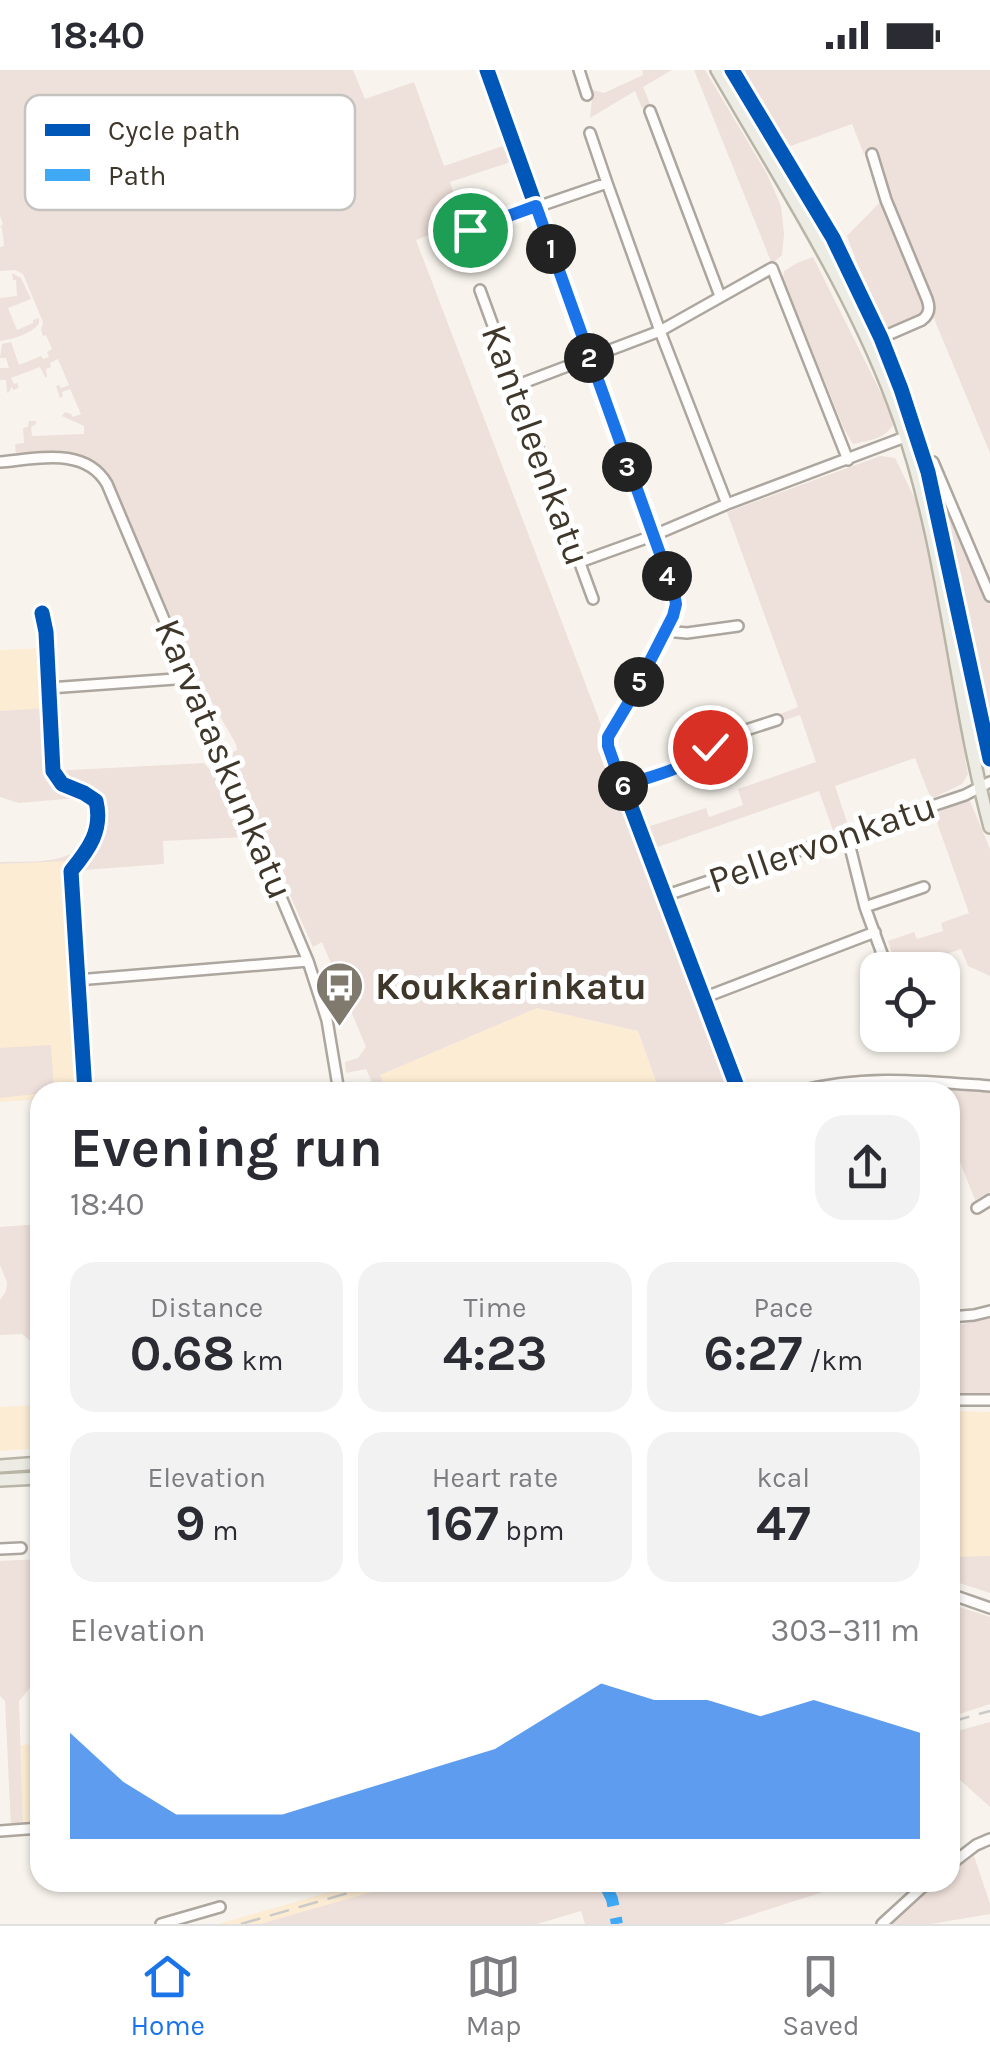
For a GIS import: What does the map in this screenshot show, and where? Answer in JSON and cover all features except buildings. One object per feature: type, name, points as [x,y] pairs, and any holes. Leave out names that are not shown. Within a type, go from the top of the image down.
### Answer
[{"type":"main road","points":[[717,70],[869,343],[906,437],[938,569],[967,730],[985,786],[990,827]]},
{"type":"main road","points":[[0,1466],[30,1464]]},
{"type":"main road","points":[[0,1480],[30,1478]]},
{"type":"street","points":[[487,70],[674,593],[673,616],[608,737],[608,746],[735,1082]]},
{"type":"street","points":[[578,70],[587,95]]},
{"type":"street","points":[[650,111],[720,296]]},
{"type":"street","points":[[590,134],[726,504]]},
{"type":"street","points":[[869,343],[922,320],[929,308],[872,154]]},
{"type":"street","points":[[470,230],[606,184]]},
{"type":"street","points":[[516,386],[660,332],[772,268],[848,460]]},
{"type":"street","name":"Kanteleenkatu","points":[[480,290],[593,599]]},
{"type":"street","points":[[580,562],[906,437]]},
{"type":"street","name":"Karvataskunkatu","points":[[0,462],[61,458],[86,463],[104,478],[308,961],[331,1034],[338,1082]]},
{"type":"street","points":[[933,462],[990,596]]},
{"type":"street","points":[[666,631],[687,634],[738,626]]},
{"type":"street","points":[[49,688],[189,678]]},
{"type":"street","points":[[622,786],[688,763],[718,739],[777,720]]},
{"type":"street","name":"Pellervonkatu","points":[[664,896],[985,786]]},
{"type":"street","points":[[847,834],[865,907],[881,952]]},
{"type":"street","points":[[865,907],[924,887]]},
{"type":"street","points":[[703,998],[874,932]]},
{"type":"street","points":[[77,980],[308,961]]},
{"type":"street","points":[[850,1082],[895,1082]]},
{"type":"street","points":[[960,1087],[990,1086]]},
{"type":"street","points":[[977,1208],[990,1200]]},
{"type":"street","points":[[960,1316],[990,1310]]},
{"type":"street","points":[[960,1400],[990,1400]]},
{"type":"street","points":[[0,1549],[21,1548]]},
{"type":"street","points":[[960,1598],[990,1608]]},
{"type":"street","points":[[0,1831],[30,1829]]},
{"type":"street","points":[[960,1858],[990,1838]]},
{"type":"street","points":[[882,1924],[917,1892]]},
{"type":"street","points":[[160,1924],[220,1906]]},
{"type":"shaded area","points":[[0,70],[353,70],[365,99],[414,82],[444,166],[509,144],[514,161],[450,182],[463,222],[416,240],[597,714],[731,1082],[656,1082],[638,1031],[537,1008],[380,1075],[383,1082],[372,1082],[366,1069],[346,1073],[345,1062],[358,1058],[366,1047],[322,942],[313,947],[228,755],[237,750],[236,744],[205,695],[112,482],[103,469],[81,456],[16,455],[15,444],[24,443],[23,428],[28,427],[29,421],[36,421],[31,427],[32,436],[84,434],[84,426],[62,416],[65,412],[73,417],[81,414],[70,389],[62,392],[60,398],[56,386],[69,385],[58,359],[46,369],[47,377],[40,367],[11,378],[19,387],[11,387],[7,393],[6,380],[0,380],[0,368],[9,368],[6,358],[0,358],[2,344],[11,342],[19,365],[41,356],[49,357],[47,352],[52,349],[46,335],[43,336],[43,322],[23,274],[0,271],[0,247],[4,246],[0,216]]},
{"type":"shaded area","points":[[642,70],[672,70],[643,87],[650,104],[642,108],[635,91],[590,118],[593,90],[604,93],[643,75]]},
{"type":"shaded area","points":[[694,70],[705,70],[767,174],[781,206],[782,255],[772,264]]},
{"type":"shaded area","points":[[738,70],[990,70],[990,453],[935,321],[874,152],[864,154],[852,124],[785,148]]},
{"type":"shaded area","points":[[883,199],[924,302],[919,316],[883,333],[847,236]]},
{"type":"shaded area","points":[[813,257],[890,411],[893,425],[875,439],[853,444],[844,429],[783,279],[784,271]]},
{"type":"shaded area","points":[[12,273],[21,278],[31,299],[8,308],[17,330],[39,318],[39,324],[27,333],[0,341],[0,298],[17,296]]},
{"type":"shaded area","points":[[880,456],[895,458],[916,501],[968,774],[962,784],[931,799],[915,758],[835,786],[849,828],[834,833],[819,791],[652,849],[644,828],[706,808],[709,817],[743,805],[738,789],[816,762],[800,715],[782,721],[780,714],[798,707],[727,512]]},
{"type":"shaded area","points":[[931,471],[936,474],[990,602],[990,716],[985,719]]},
{"type":"shaded area","points":[[43,648],[47,708],[0,711],[0,650]]},
{"type":"shaded area","points":[[47,708],[52,771],[204,763],[219,780],[245,837],[163,841],[164,864],[71,871],[70,861],[0,864],[64,857],[77,851],[92,827],[94,807],[85,800],[19,803],[0,797],[0,711]]},
{"type":"shaded area","points":[[970,801],[990,849],[990,976],[968,966],[961,949],[892,952],[888,941],[914,932],[917,939],[943,931],[941,923],[969,913],[934,814]]},
{"type":"shaded area","points":[[65,861],[81,1082],[30,1082],[30,1100],[0,1102],[0,864]]},
{"type":"shaded area","points":[[537,1008],[638,1031],[656,1082],[383,1082],[380,1075]]},
{"type":"shaded area","points":[[51,1045],[53,1082],[30,1082],[30,1095],[0,1098],[0,1048]]},
{"type":"shaded area","points":[[960,1090],[990,1092],[990,1192],[975,1200],[960,1162]]},
{"type":"shaded area","points":[[30,1225],[30,1341],[22,1334],[0,1335],[0,1300],[7,1282],[0,1265],[0,1227]]},
{"type":"shaded area","points":[[990,1318],[990,1393],[960,1394],[963,1324]]},
{"type":"shaded area","points":[[30,1406],[30,1449],[0,1451],[0,1407]]},
{"type":"shaded area","points":[[960,1411],[990,1412],[990,1565],[960,1565]]},
{"type":"shaded area","points":[[990,1556],[990,1593],[960,1583],[960,1557]]},
{"type":"shaded area","points":[[30,1560],[30,1687],[19,1701],[23,1826],[11,1827],[5,1701],[0,1696],[0,1561]]},
{"type":"shaded area","points":[[960,1607],[990,1617],[990,1704],[960,1714]]},
{"type":"shaded area","points":[[990,1722],[990,1807],[960,1780],[960,1730]]},
{"type":"shaded area","points":[[30,1744],[30,1826],[23,1826],[20,1745]]},
{"type":"shaded area","points":[[974,1856],[990,1914],[931,1924],[891,1924],[928,1892],[960,1892],[960,1865]]},
{"type":"shaded area","points":[[330,1892],[375,1892],[260,1924],[218,1924]]},
{"type":"shaded area","points":[[372,1892],[823,1892],[723,1924],[585,1924],[581,1911],[537,1924],[260,1924]]},
{"type":"railway","points":[[960,1719],[990,1711]]},
{"type":"railway","points":[[241,1924],[351,1892]]},
{"type":"marked path","points":[[608,1892],[617,1924]]},
{"type":"cycle path","points":[[487,70],[674,593],[673,616],[611,729],[608,746],[735,1082]]},
{"type":"cycle path","points":[[732,70],[833,238],[901,389],[928,472],[990,759]]},
{"type":"cycle path","points":[[42,613],[53,771],[62,784],[96,801],[98,811],[93,839],[71,871],[84,1082]]},
{"type":"place","name":"Koukkarinkatu","points":[[340,1028]]},
{"type":"route","points":[[470,230],[536,206],[674,593],[673,616],[608,737],[622,786],[688,763],[710,747]]}]
